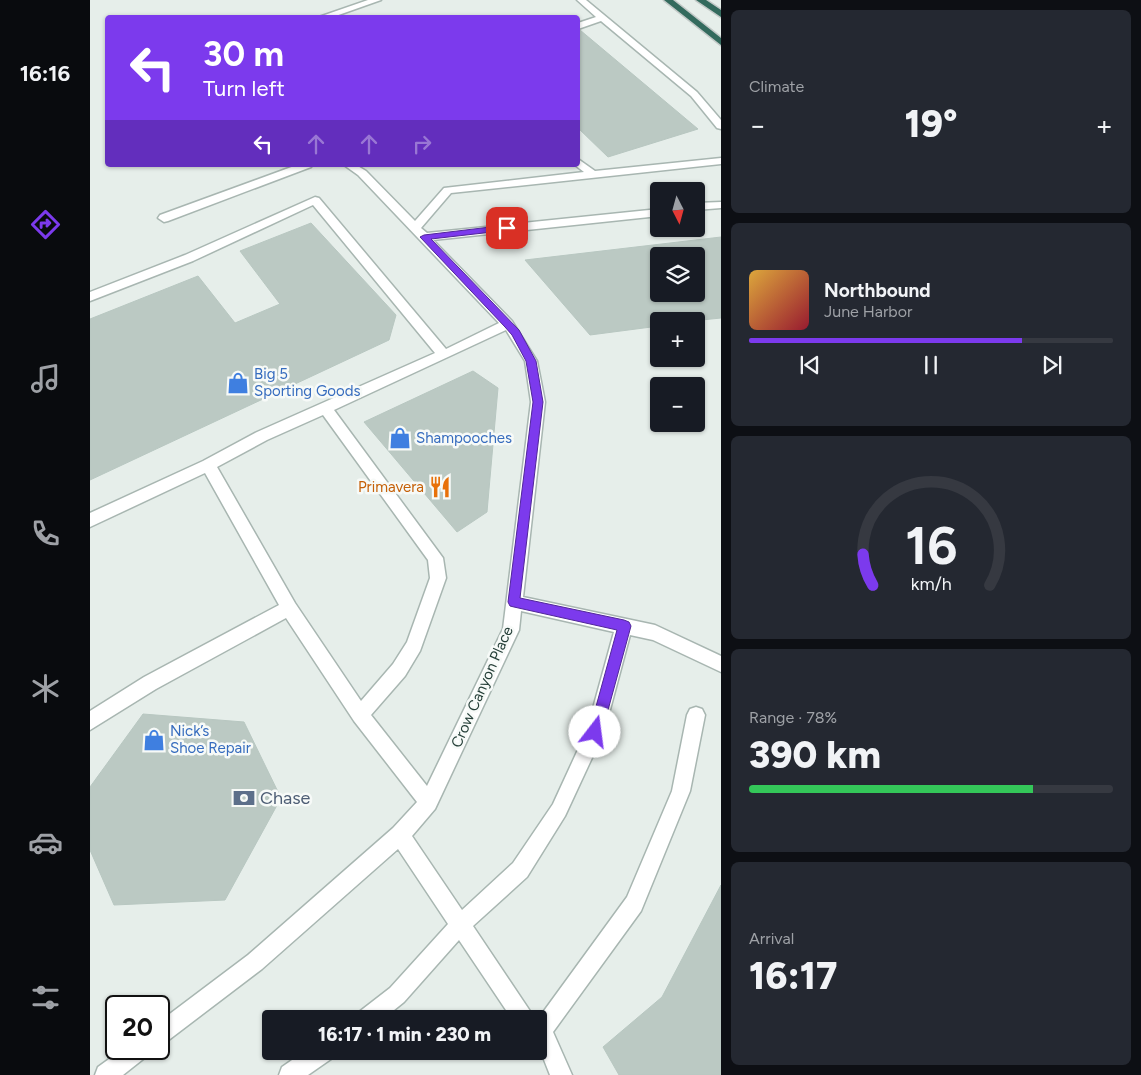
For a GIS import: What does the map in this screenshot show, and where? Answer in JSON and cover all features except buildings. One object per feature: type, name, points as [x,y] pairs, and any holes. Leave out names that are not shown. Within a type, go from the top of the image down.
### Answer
[{"type":"highway","points":[[668,0],[721,42]]},
{"type":"highway","points":[[700,0],[721,14]]},
{"type":"street","points":[[338,15],[377,0]]},
{"type":"street","points":[[581,0],[694,94],[721,126]]},
{"type":"street","points":[[580,25],[603,18]]},
{"type":"street","points":[[420,233],[448,190],[721,161]]},
{"type":"street","points":[[580,164],[593,175]]},
{"type":"street","points":[[164,218],[302,167]]},
{"type":"street","name":"Crow Canyon Place","points":[[170,1027],[255,962],[400,835],[429,803],[511,630],[538,402],[531,361],[516,333],[508,324],[362,172],[353,167]]},
{"type":"street","points":[[90,297],[189,258],[315,200],[444,355]]},
{"type":"street","points":[[705,207],[721,205]]},
{"type":"street","points":[[420,233],[650,213]]},
{"type":"street","points":[[90,521],[97,516],[208,465],[262,436],[444,355],[508,324]]},
{"type":"street","points":[[324,408],[435,558],[438,578],[414,646],[399,670],[360,715]]},
{"type":"street","points":[[208,465],[290,608],[360,715],[429,803]]},
{"type":"street","points":[[514,602],[655,633],[721,664]]},
{"type":"street","points":[[90,721],[150,683],[290,608]]},
{"type":"street","points":[[377,1010],[396,995],[460,924],[520,870],[559,810],[595,732],[624,626]]},
{"type":"street","points":[[547,1024],[634,904],[681,791],[696,715]]},
{"type":"street","points":[[400,835],[460,924],[524,1010]]},
{"type":"street","points":[[547,1048],[561,1075]]},
{"type":"street","points":[[106,1075],[126,1060]]},
{"type":"street","points":[[290,1075],[311,1060]]},
{"type":"place","name":"Big 5 Sporting Goods","points":[[238,383]]},
{"type":"place","name":"Shampooches","points":[[400,438]]},
{"type":"place","name":"Primavera","points":[[440,487]]},
{"type":"place","name":"Nick’s Shoe Repair","points":[[154,740]]},
{"type":"place","name":"Chase","points":[[244,798]]},
{"type":"route","points":[[507,228],[424,237],[516,333],[531,361],[538,402],[514,602],[624,626],[595,732]]}]
